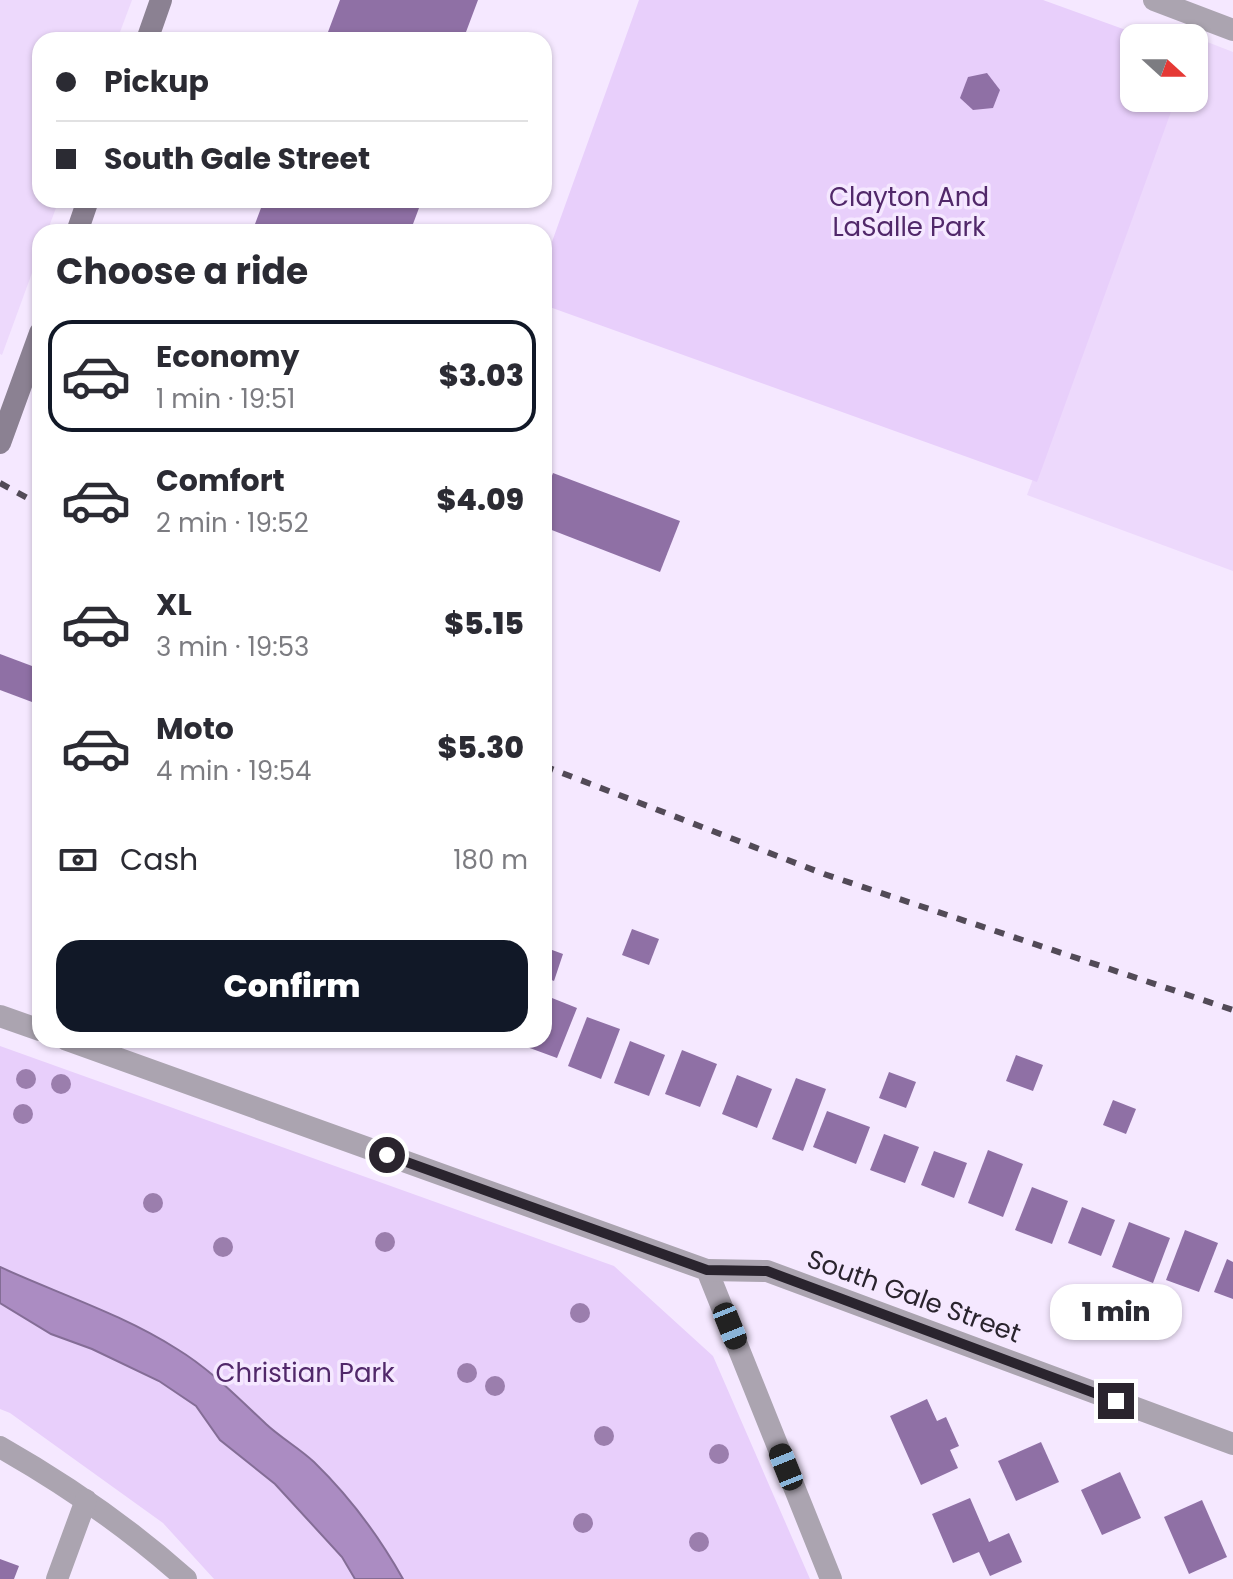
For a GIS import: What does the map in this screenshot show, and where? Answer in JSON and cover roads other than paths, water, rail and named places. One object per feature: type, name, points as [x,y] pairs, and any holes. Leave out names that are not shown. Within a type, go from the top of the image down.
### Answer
[{"type":"main road","points":[[150,32],[161,0]]},
{"type":"main road","points":[[0,443],[32,355]]},
{"type":"street","points":[[1154,0],[1233,30]]},
{"type":"street","points":[[0,1016],[32,1027]]},
{"type":"street","name":"South Gale Street","points":[[89,1048],[707,1270],[767,1271],[1233,1444]]},
{"type":"street","points":[[707,1270],[831,1579]]},
{"type":"street","points":[[0,1447],[86,1500],[147,1544],[186,1579]]},
{"type":"street","points":[[57,1579],[86,1500]]},
{"type":"railway","points":[[0,483],[32,501]]},
{"type":"railway","points":[[552,769],[824,874],[1233,1010]]},
{"type":"park label","name":"Clayton And LaSalle Park","points":[[909,212]]},
{"type":"park label","name":"Christian Park","points":[[305,1373]]}]
